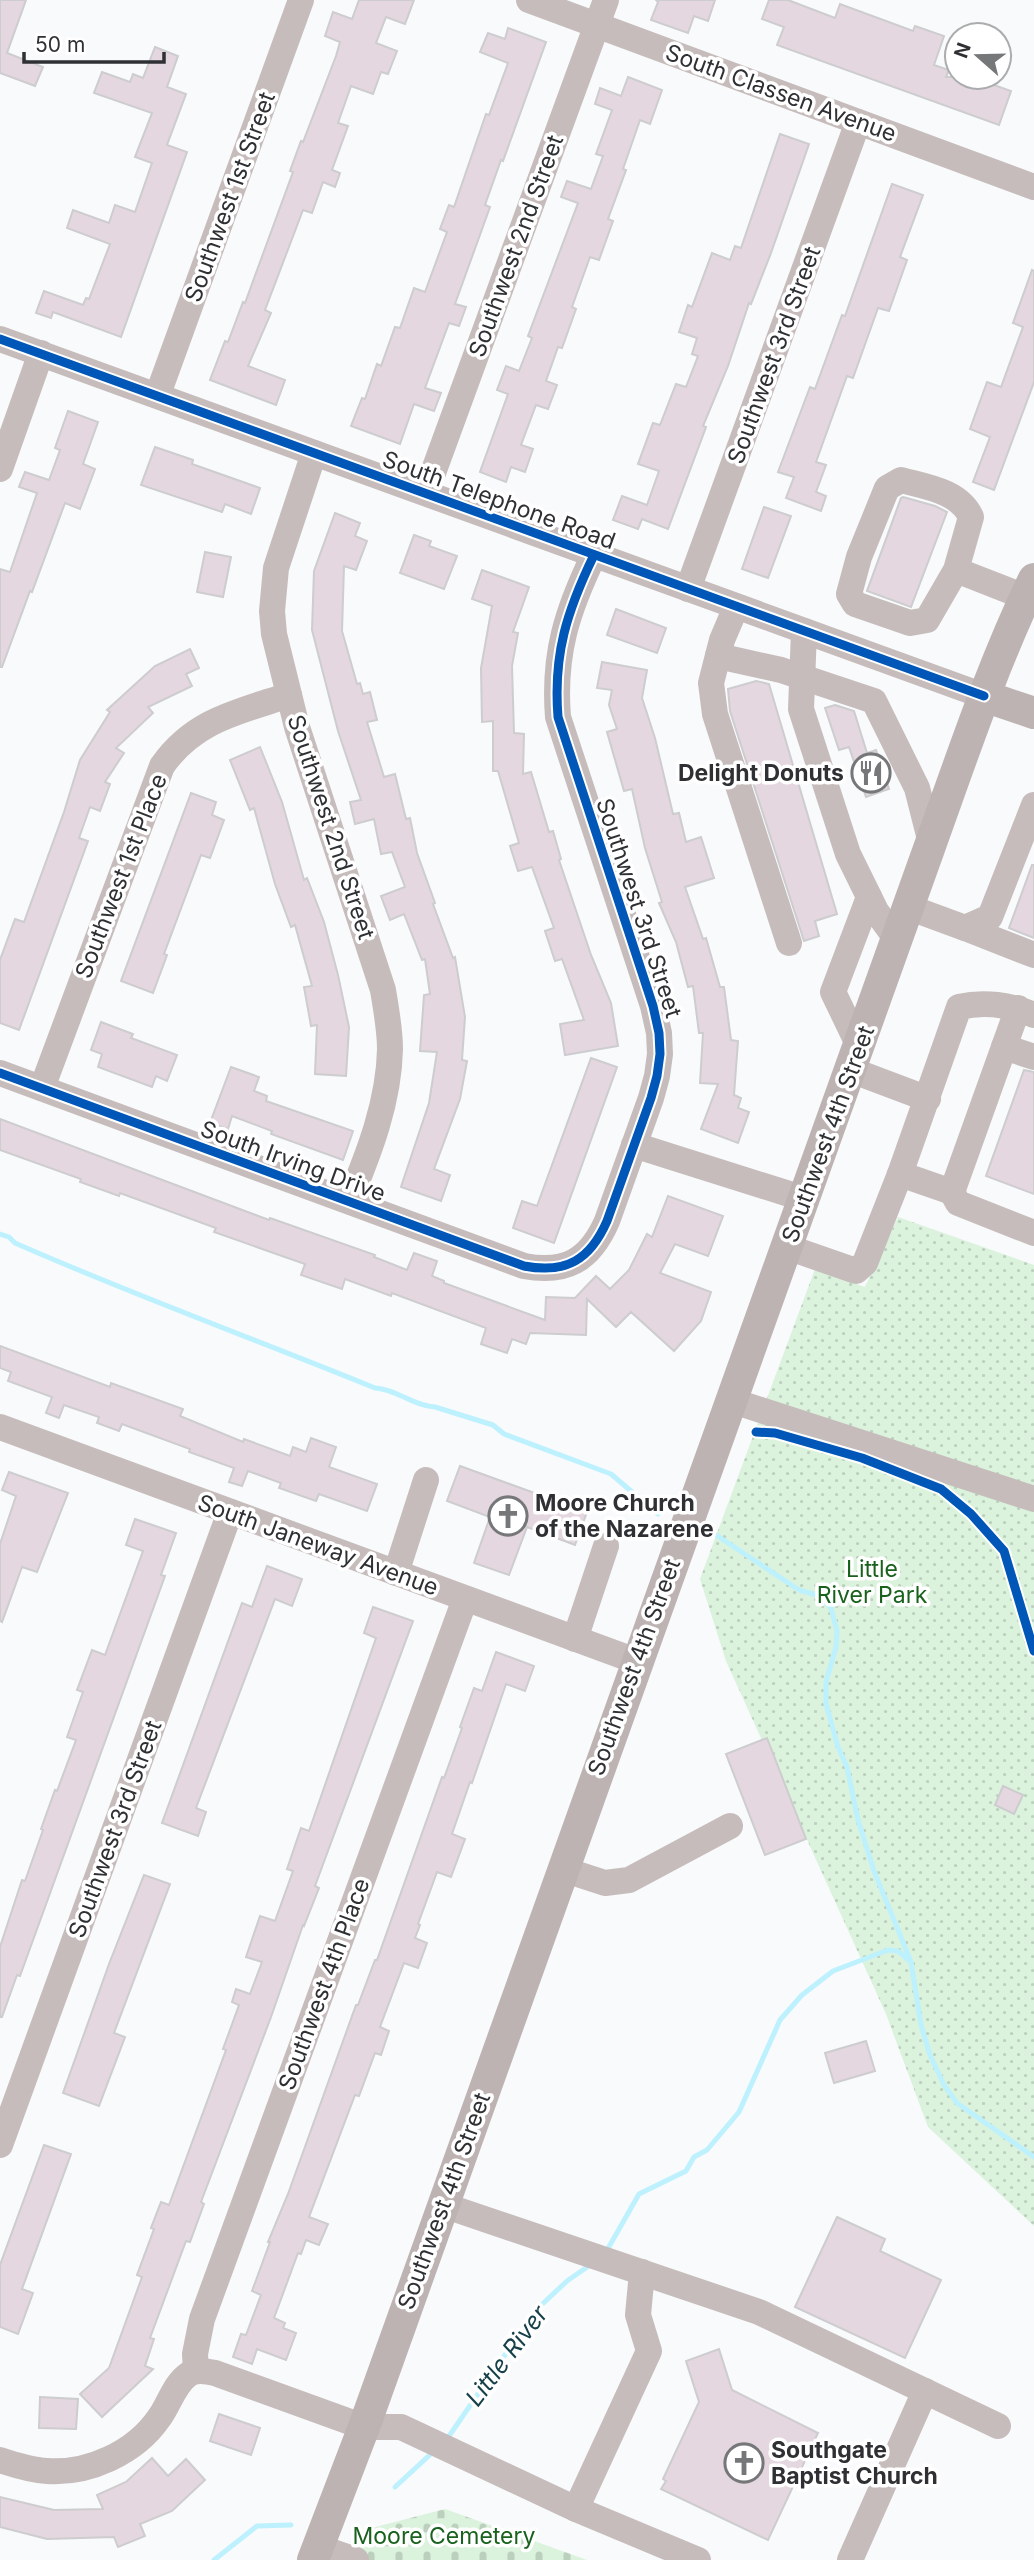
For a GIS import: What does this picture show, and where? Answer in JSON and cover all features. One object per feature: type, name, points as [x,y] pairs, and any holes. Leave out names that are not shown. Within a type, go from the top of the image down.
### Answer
[{"type":"main road","name":"Southwest 4th Street","points":[[316,2553],[364,2427],[931,843],[985,696],[1028,600]]},
{"type":"main road","name":"South Telephone Road","points":[[985,696],[1034,713]]},
{"type":"street","name":"Southwest 1st Street","points":[[158,394],[301,0]]},
{"type":"street","name":"South Classen Avenue","points":[[529,0],[1034,187]]},
{"type":"street","name":"Southwest 2nd Street","points":[[426,492],[606,0]]},
{"type":"street","name":"Southwest 3rd Street","points":[[688,589],[858,122]]},
{"type":"street","name":"South Telephone Road","points":[[0,339],[158,394],[985,696]]},
{"type":"street","points":[[0,469],[41,354]]},
{"type":"street","name":"Southwest 2nd Street","points":[[314,453],[276,568],[272,590],[274,634],[297,727],[383,990],[389,1025],[389,1066],[382,1106],[349,1201]]},
{"type":"street","points":[[901,480],[948,494],[965,504],[971,517],[956,570],[927,620],[910,623],[892,617],[855,604],[849,594],[859,557],[887,488],[901,480]]},
{"type":"street","name":"Southwest 3rd Street","points":[[575,1262],[600,1237],[657,1076],[660,1054],[653,1006],[558,717],[556,691],[563,631],[579,585],[594,555]]},
{"type":"street","points":[[956,570],[1028,600]]},
{"type":"street","points":[[736,607],[711,683],[715,714],[789,943]]},
{"type":"street","points":[[892,617],[874,701],[917,788],[931,843]]},
{"type":"street","points":[[804,631],[801,709],[848,854],[876,911],[897,940]]},
{"type":"street","points":[[718,656],[781,670],[874,701]]},
{"type":"street","name":"Southwest 1st Place","points":[[41,1088],[162,766],[174,748],[196,730],[223,716],[289,695]]},
{"type":"street","points":[[965,928],[990,917],[1034,805]]},
{"type":"street","points":[[869,897],[833,992],[855,1058],[928,1099]]},
{"type":"street","points":[[908,907],[1034,955]]},
{"type":"street","points":[[787,1247],[856,1271],[865,1263],[960,1007],[975,1003],[1026,1012],[1004,1047],[952,1192]]},
{"type":"street","points":[[1004,1047],[1034,1057]]},
{"type":"street","name":"South Irving Drive","points":[[0,1073],[524,1266],[543,1270],[556,1269],[575,1262]]},
{"type":"street","points":[[634,1145],[805,1199]]},
{"type":"street","points":[[900,1174],[952,1192],[958,1203],[1034,1233]]},
{"type":"street","points":[[730,1400],[1034,1499]]},
{"type":"street","name":"South Janeway Avenue","points":[[0,1427],[636,1661]]},
{"type":"street","points":[[396,1573],[426,1480]]},
{"type":"street","name":"Southwest 3rd Street","points":[[0,2145],[230,1512]]},
{"type":"street","points":[[575,1639],[606,1546]]},
{"type":"street","name":"Southwest 4th Place","points":[[196,2371],[195,2354],[202,2319],[466,1599]]},
{"type":"street","points":[[562,1869],[605,1883],[629,1880],[730,1826]]},
{"type":"street","points":[[443,2205],[759,2312],[998,2426]]},
{"type":"street","points":[[576,2509],[649,2351],[638,2315],[642,2272]]},
{"type":"street","points":[[0,2460],[47,2471],[69,2471],[93,2466],[134,2444],[157,2421],[187,2375],[196,2371],[215,2373],[364,2427],[401,2427],[576,2509],[698,2560]]},
{"type":"street","points":[[850,2560],[925,2391]]},
{"type":"street","points":[[316,2553],[356,2560]]},
{"type":"green space","name":"Little River Park","points":[[898,1217],[1034,1265],[1034,2226],[928,2127],[886,2014],[726,1661],[700,1579],[815,1269],[865,1287]]},
{"type":"green space","name":"Moore Cemetery","points":[[445,2509],[587,2560],[357,2560],[360,2531]]},
{"type":"building","points":[[0,0],[26,0],[7,53],[43,67],[35,86],[0,73]]},
{"type":"building","points":[[359,0],[414,0],[405,24],[386,17],[376,43],[397,51],[388,74],[381,72],[373,94],[351,86],[338,123],[348,126],[332,170],[340,173],[335,187],[323,182],[312,213],[303,210],[265,310],[271,313],[248,366],[285,380],[276,405],[210,380],[225,341],[228,342],[243,302],[245,303],[293,172],[290,171],[301,141],[303,142],[336,56],[340,42],[325,36],[333,12],[352,19]]},
{"type":"building","points":[[656,0],[715,0],[708,21],[694,16],[688,33],[651,20],[658,2]]},
{"type":"building","points":[[769,0],[788,0],[835,18],[840,4],[913,31],[915,26],[943,36],[934,65],[943,68],[943,91],[1011,91],[999,125],[777,45],[784,27],[762,19]]},
{"type":"building","points":[[508,28],[546,42],[485,205],[490,207],[455,304],[466,307],[459,326],[449,323],[425,388],[441,393],[434,411],[414,404],[400,444],[351,426],[362,398],[365,399],[377,364],[381,366],[395,327],[400,328],[414,288],[425,292],[447,232],[440,229],[449,205],[454,207],[486,114],[489,115],[508,63],[480,52],[488,33],[505,39]]},
{"type":"building","points":[[155,47],[178,56],[167,87],[186,94],[167,145],[187,152],[121,337],[53,312],[51,318],[36,313],[44,291],[83,305],[86,298],[89,299],[110,244],[67,228],[73,210],[109,223],[115,205],[135,212],[152,163],[135,157],[152,113],[94,93],[102,72],[130,82],[133,74],[143,78]]},
{"type":"building","points":[[628,77],[662,90],[650,124],[640,120],[608,219],[613,221],[599,260],[590,257],[572,307],[576,309],[546,381],[557,385],[548,409],[536,405],[521,445],[533,449],[525,472],[511,467],[506,482],[480,472],[508,394],[497,390],[506,366],[519,371],[532,338],[528,336],[578,203],[561,197],[567,181],[591,189],[603,156],[596,154],[612,110],[595,104],[600,88],[621,96]]},
{"type":"building","points":[[780,134],[809,144],[771,253],[751,304],[749,303],[728,366],[703,426],[706,427],[668,529],[642,519],[638,529],[613,520],[622,496],[647,505],[659,471],[638,464],[653,423],[660,425],[676,384],[686,387],[698,356],[692,354],[697,338],[679,332],[688,305],[692,307],[712,253],[730,260],[735,246],[741,248]]},
{"type":"building","points":[[892,184],[923,195],[900,257],[907,260],[889,311],[878,308],[853,378],[847,376],[816,462],[826,465],[816,492],[826,496],[821,511],[786,498],[794,477],[778,472],[810,387],[815,389],[842,315],[845,316]]},
{"type":"building","points":[[1032,270],[1034,382],[994,490],[973,482],[990,437],[970,429],[987,382],[1001,387],[1023,327],[1013,323]]},
{"type":"building","points":[[68,411],[98,422],[83,464],[95,469],[80,509],[65,503],[32,592],[30,591],[0,667],[0,569],[10,572],[37,493],[19,487],[25,472],[49,480],[60,450],[55,448]]},
{"type":"building","points":[[155,447],[193,460],[192,464],[260,488],[251,514],[225,504],[222,512],[141,485]]},
{"type":"building","points":[[903,497],[947,512],[911,607],[867,591]]},
{"type":"building","points":[[764,507],[791,516],[768,578],[742,569]]},
{"type":"building","points":[[335,513],[360,523],[355,536],[367,541],[356,570],[344,566],[342,631],[357,684],[360,683],[363,694],[370,692],[377,720],[367,722],[384,777],[395,774],[406,819],[410,818],[417,853],[435,903],[433,904],[453,958],[455,957],[465,1017],[462,1060],[467,1061],[460,1099],[434,1169],[450,1175],[441,1201],[401,1187],[429,1103],[437,1052],[420,1051],[424,995],[430,994],[425,959],[422,960],[404,914],[390,920],[381,896],[405,887],[392,852],[381,854],[374,819],[355,824],[350,802],[361,800],[338,731],[312,630],[314,571]]},
{"type":"building","points":[[414,535],[431,541],[429,546],[457,556],[444,589],[400,573]]},
{"type":"building","points":[[205,552],[231,557],[223,597],[197,592]]},
{"type":"building","points":[[482,570],[529,587],[513,632],[518,633],[512,666],[514,733],[524,734],[523,774],[531,772],[549,832],[553,831],[561,859],[559,860],[591,955],[611,1003],[618,1046],[565,1055],[560,1024],[584,1020],[562,959],[555,961],[545,931],[554,928],[532,867],[518,871],[510,846],[519,843],[498,771],[493,771],[493,721],[482,722],[481,668],[492,606],[472,599]]},
{"type":"building","points":[[616,609],[666,628],[657,653],[607,635]]},
{"type":"building","points":[[190,649],[199,668],[186,674],[192,686],[148,707],[153,713],[116,748],[124,753],[105,782],[110,784],[100,811],[90,807],[79,838],[88,841],[19,1030],[0,1023],[0,960],[15,919],[24,922],[80,760],[110,712],[107,710],[155,666]]},
{"type":"building","points":[[602,662],[647,670],[642,698],[655,738],[673,814],[679,813],[686,842],[701,837],[714,878],[685,887],[703,939],[706,938],[720,987],[724,987],[731,1040],[738,1041],[734,1095],[741,1098],[738,1108],[749,1112],[738,1143],[701,1129],[718,1084],[700,1083],[703,1033],[699,1033],[693,986],[688,987],[676,942],[659,903],[662,902],[645,848],[632,789],[624,791],[607,732],[617,729],[609,705],[612,690],[597,688]]},
{"type":"building","points":[[756,681],[769,684],[837,914],[815,921],[819,936],[804,941],[730,711],[728,689]]},
{"type":"building","points":[[835,705],[854,711],[867,753],[876,750],[889,789],[866,797],[849,747],[839,750],[825,708]]},
{"type":"building","points":[[260,747],[282,802],[304,880],[307,878],[324,922],[338,975],[349,1027],[346,1076],[315,1074],[317,1025],[311,1026],[304,987],[312,986],[295,925],[291,927],[275,884],[254,808],[250,810],[230,760]]},
{"type":"building","points":[[191,793],[216,802],[212,815],[224,820],[210,858],[201,855],[164,954],[167,955],[153,993],[121,981]]},
{"type":"building","points":[[1034,865],[1034,938],[1009,928]]},
{"type":"building","points":[[101,1022],[133,1034],[131,1038],[177,1055],[167,1081],[156,1076],[152,1087],[98,1067],[102,1054],[91,1050]]},
{"type":"building","points":[[591,1058],[617,1067],[554,1243],[513,1228],[522,1201],[537,1206]]},
{"type":"building","points":[[231,1067],[259,1077],[254,1091],[267,1096],[266,1101],[353,1131],[343,1160],[271,1134],[272,1131],[232,1116],[228,1129],[210,1123]]},
{"type":"building","points":[[1024,1070],[1034,1072],[1034,1194],[986,1176]]},
{"type":"building","points":[[0,1119],[269,1220],[270,1218],[375,1255],[374,1257],[407,1270],[414,1253],[437,1261],[432,1276],[444,1283],[545,1320],[546,1297],[575,1298],[596,1276],[610,1289],[629,1270],[647,1234],[652,1237],[668,1196],[723,1216],[708,1256],[675,1244],[660,1273],[711,1292],[701,1321],[674,1351],[631,1312],[616,1327],[587,1299],[586,1335],[530,1333],[526,1344],[512,1339],[507,1353],[481,1344],[486,1328],[392,1293],[391,1296],[345,1279],[342,1289],[301,1275],[305,1264],[214,1232],[216,1228],[120,1193],[119,1196],[80,1182],[81,1179],[0,1150]]},
{"type":"building","points":[[0,1346],[110,1387],[111,1383],[183,1409],[180,1416],[243,1442],[244,1439],[290,1456],[293,1447],[306,1452],[311,1438],[336,1447],[329,1467],[377,1484],[367,1511],[319,1494],[316,1501],[279,1488],[281,1483],[248,1471],[242,1486],[229,1482],[234,1468],[122,1424],[119,1431],[97,1423],[99,1417],[64,1405],[59,1418],[46,1413],[52,1397],[8,1381],[11,1372],[0,1368]]},
{"type":"building","points":[[460,1466],[587,1512],[575,1545],[527,1527],[509,1575],[474,1563],[490,1517],[447,1501]]},
{"type":"building","points":[[9,1472],[68,1493],[37,1572],[22,1567],[2,1622],[0,1544],[16,1496],[2,1490]]},
{"type":"building","points":[[135,1519],[176,1533],[161,1575],[165,1576],[20,1976],[17,1975],[0,2017],[0,1947],[55,1790],[57,1791],[76,1740],[67,1737],[83,1692],[77,1690],[92,1650],[105,1655],[143,1551],[126,1545]]},
{"type":"building","points":[[267,1566],[302,1579],[292,1606],[275,1599],[196,1808],[206,1812],[198,1836],[162,1823],[242,1603],[252,1607]]},
{"type":"building","points":[[373,1607],[413,1621],[315,1886],[319,1888],[201,2202],[204,2204],[190,2242],[186,2241],[150,2338],[154,2339],[145,2366],[153,2369],[102,2417],[80,2394],[109,2368],[142,2277],[137,2275],[154,2229],[151,2228],[161,2202],[169,2205],[226,2050],[223,2049],[239,2005],[232,2002],[236,1989],[250,1994],[262,1962],[246,1957],[260,1916],[275,1921],[293,1871],[287,1869],[301,1828],[309,1831],[376,1638],[364,1633]]},
{"type":"building","points":[[496,1652],[534,1666],[525,1691],[506,1684],[452,1834],[465,1839],[451,1877],[437,1872],[418,1924],[420,1925],[415,1938],[427,1943],[418,1968],[404,1963],[380,2027],[389,2031],[381,2055],[375,2053],[359,2096],[355,2095],[309,2217],[328,2224],[319,2245],[306,2240],[301,2254],[298,2253],[274,2318],[285,2323],[283,2328],[296,2333],[286,2360],[257,2349],[252,2364],[233,2357],[241,2334],[246,2335],[261,2295],[252,2291],[268,2242],[356,2005],[377,1960],[462,1728],[460,1727],[474,1688],[482,1691]]},
{"type":"building","points":[[767,1738],[806,1839],[765,1855],[726,1754]]},
{"type":"building","points":[[1003,1786],[1023,1795],[1014,1814],[995,1805]]},
{"type":"building","points":[[144,1875],[170,1884],[114,2033],[125,2037],[99,2106],[63,2093]]},
{"type":"building","points":[[866,2041],[875,2071],[834,2083],[825,2053]]},
{"type":"building","points":[[44,2145],[71,2154],[22,2289],[33,2293],[18,2334],[0,2327],[0,2265]]},
{"type":"building","points":[[837,2217],[885,2239],[880,2251],[941,2280],[905,2358],[795,2307]]},
{"type":"building","points":[[719,2349],[732,2390],[818,2433],[768,2540],[661,2489],[666,2481],[663,2479],[699,2402],[686,2361]]},
{"type":"building","points":[[40,2397],[78,2399],[76,2429],[39,2428]]},
{"type":"building","points":[[219,2414],[260,2428],[251,2455],[210,2441]]},
{"type":"building","points":[[152,2458],[168,2476],[186,2459],[205,2480],[172,2511],[140,2524],[145,2536],[118,2547],[114,2537],[47,2539],[0,2527],[0,2497],[54,2510],[103,2509],[97,2495],[126,2482]]},
{"type":"waterway","points":[[0,1234],[104,1281],[375,1388],[390,1391],[419,1404],[493,1425],[504,1434],[611,1474],[658,1514]]},
{"type":"waterway","points":[[716,1535],[799,1590],[820,1596],[831,1608],[837,1631],[836,1647],[826,1682],[826,1704],[838,1747],[847,1767],[858,1820],[874,1871],[911,1962],[921,2025],[930,2055],[944,2085],[957,2103],[1034,2157]]},
{"type":"waterway","name":"Little River","points":[[606,2252],[639,2194],[686,2171],[694,2157],[707,2150],[739,2112],[780,2020],[802,1995],[833,1971],[888,1950],[898,1951],[911,1962]]},
{"type":"waterway","name":"Little River","points":[[447,2439],[536,2310],[567,2281],[590,2265]]},
{"type":"waterway","name":"Little River","points":[[395,2487],[434,2451]]},
{"type":"waterway","name":"Little River","points":[[214,2560],[257,2526],[291,2525]]},
{"type":"cycle path","points":[[0,339],[984,696]]},
{"type":"cycle path","points":[[0,1073],[524,1266],[564,1266],[584,1254],[593,1246],[607,1221],[651,1098],[660,1054],[653,1006],[558,717],[558,673],[564,633],[576,595],[594,555]]},
{"type":"cycle path","points":[[756,1432],[775,1433],[862,1458],[941,1489],[971,1514],[1004,1551],[1034,1651]]},
{"type":"place","name":"Delight Donuts","points":[[871,773]]},
{"type":"place","name":"Moore Church of the Nazarene","points":[[508,1516]]},
{"type":"place","name":"Southgate Baptist Church","points":[[744,2463]]}]
